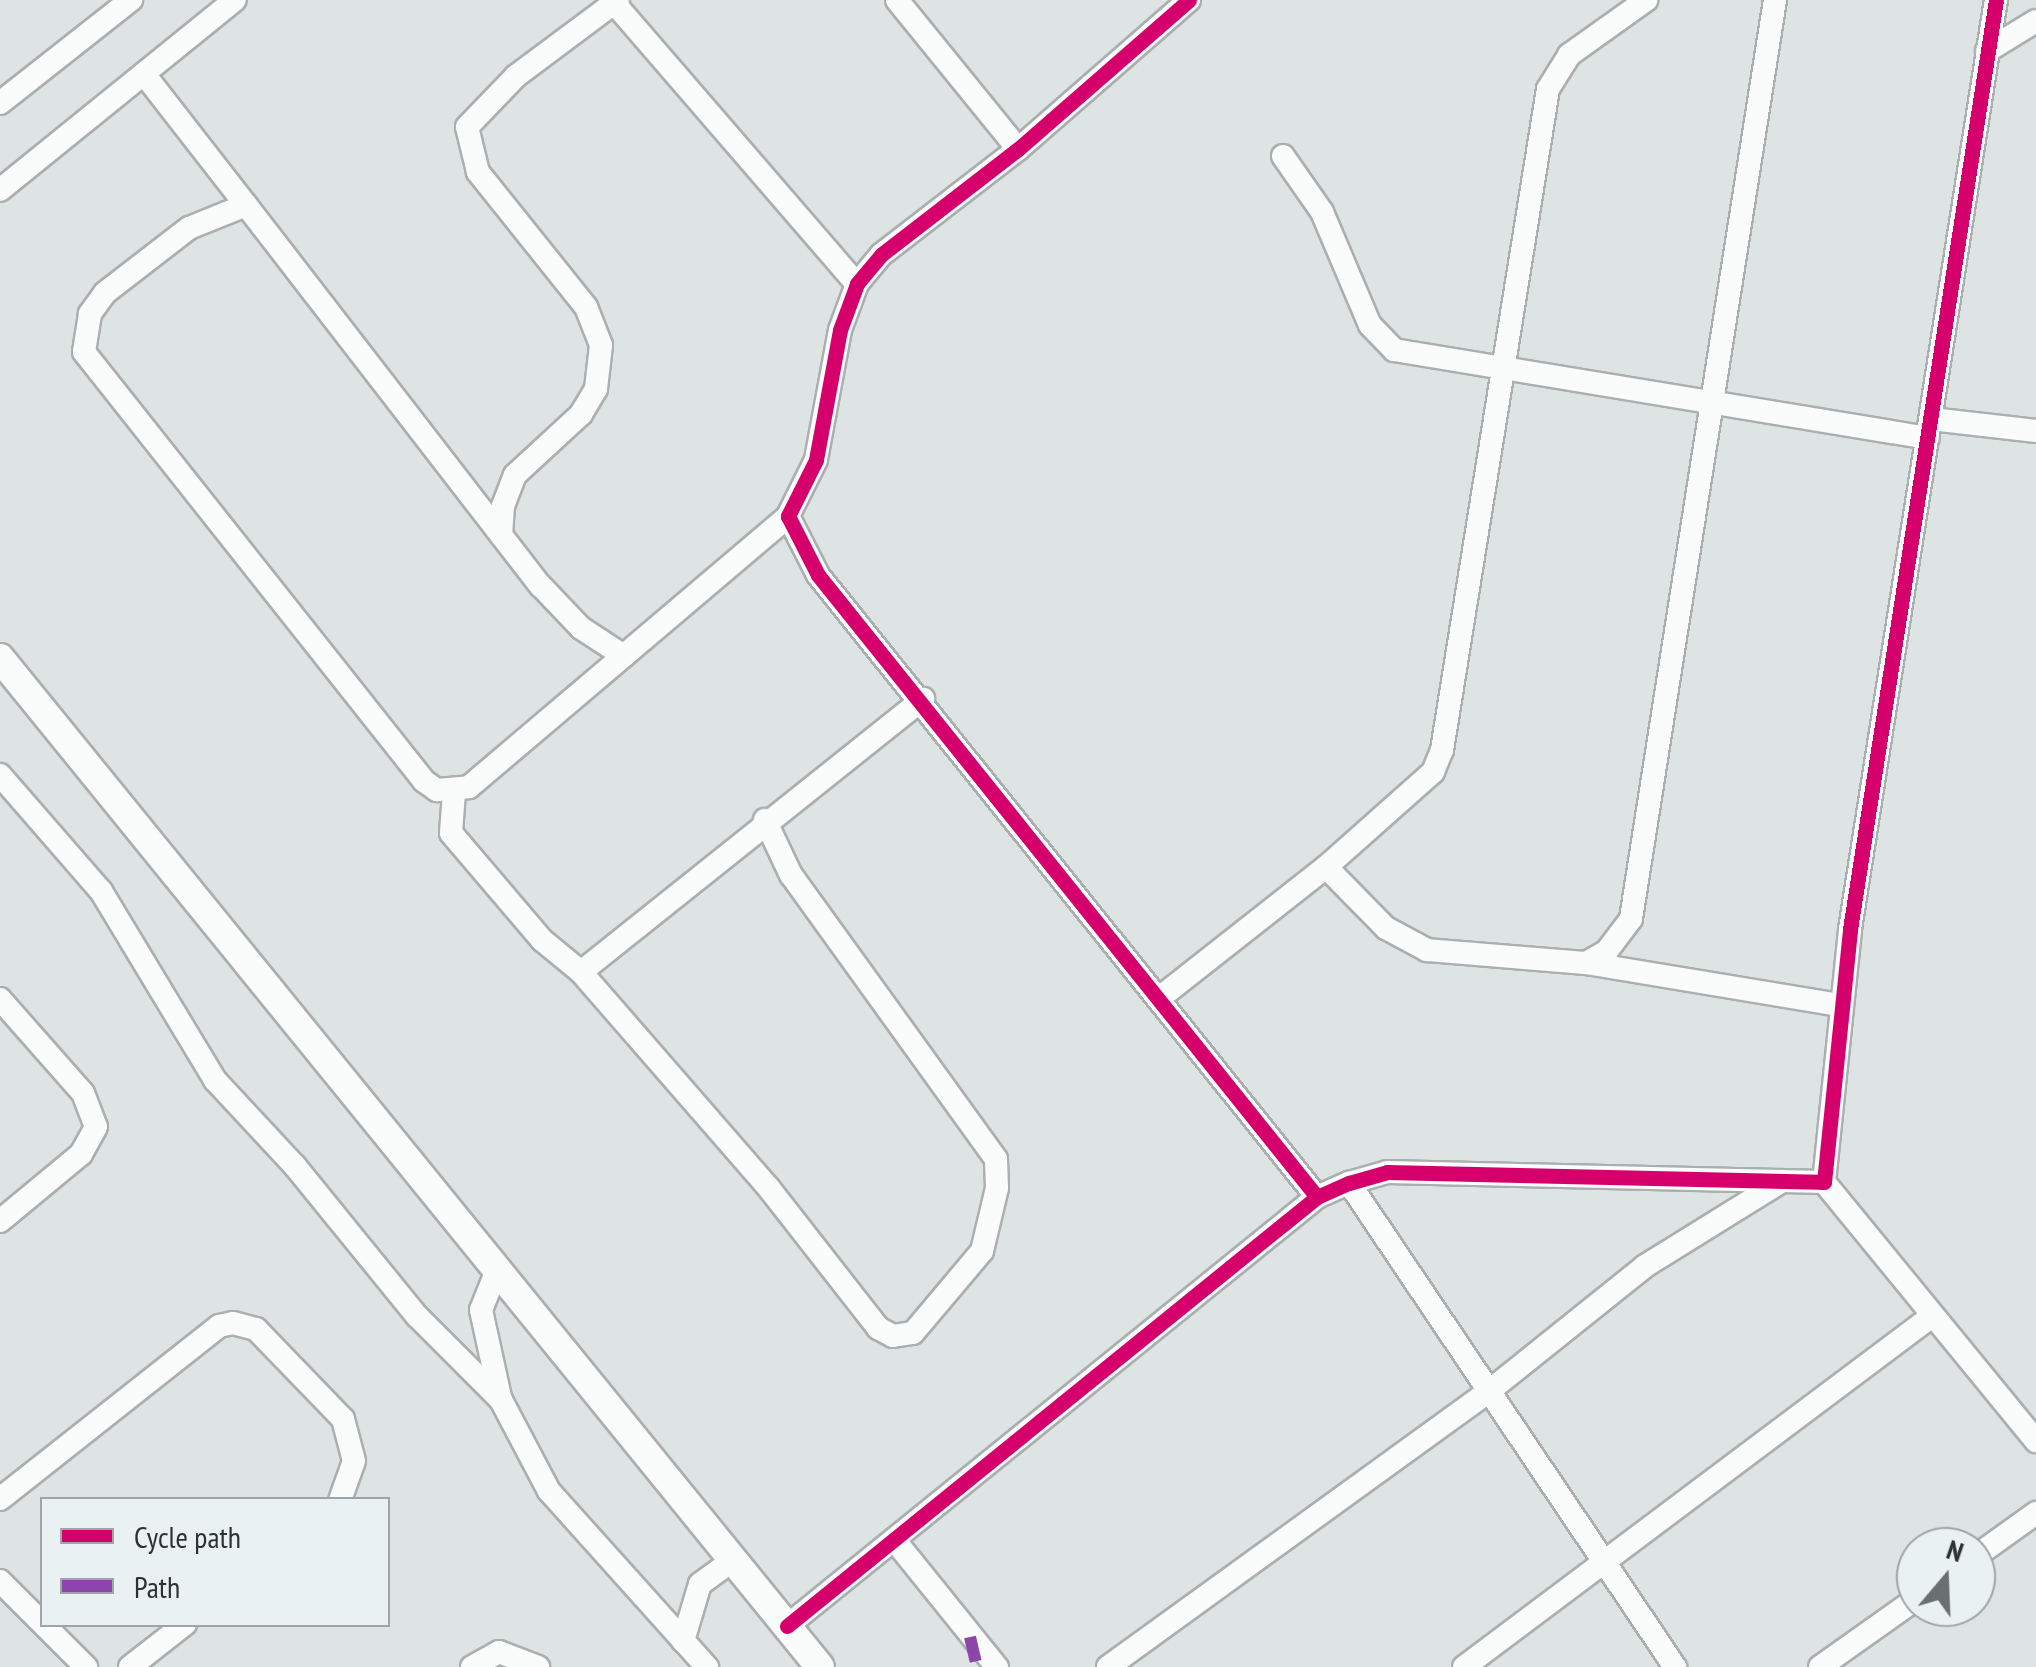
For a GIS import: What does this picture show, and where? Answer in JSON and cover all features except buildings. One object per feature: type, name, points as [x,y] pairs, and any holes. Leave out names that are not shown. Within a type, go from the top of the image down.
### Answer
[{"type":"street","points":[[0,103],[132,0]]},
{"type":"street","points":[[0,190],[235,0]]},
{"type":"street","points":[[897,0],[1018,149]]},
{"type":"street","points":[[1162,996],[1326,867],[1418,788],[1442,750],[1555,70],[1646,0]]},
{"type":"street","points":[[1586,963],[1614,944],[1631,918],[1690,518],[1714,404],[1775,0]]},
{"type":"street","points":[[1996,0],[1839,1005],[1824,1182],[2036,1441]]},
{"type":"street","points":[[502,536],[502,506],[516,475],[581,414],[596,389],[602,346],[586,307],[478,172],[467,126],[516,76],[616,2],[857,284]]},
{"type":"street","points":[[246,205],[188,228],[120,280],[90,314],[84,352],[91,368],[397,754],[436,790],[454,792],[469,787],[788,516],[816,460],[840,330],[857,284],[914,226],[1018,149],[1182,2]]},
{"type":"street","points":[[1987,52],[2036,21]]},
{"type":"street","points":[[144,74],[502,536],[581,628],[624,656]]},
{"type":"street","points":[[1283,156],[1322,212],[1364,313],[1389,346],[1714,404],[1930,428],[2036,431]]},
{"type":"street","points":[[788,516],[818,575],[1162,996],[1317,1196]]},
{"type":"street","points":[[2,667],[820,1667]]},
{"type":"street","points":[[581,972],[765,820],[923,699]]},
{"type":"street","points":[[0,775],[101,891],[215,1080],[295,1166],[416,1316],[500,1400]]},
{"type":"street","points":[[454,792],[451,833],[542,940],[581,972],[768,1187],[878,1328],[893,1336],[913,1333],[982,1251],[998,1188],[996,1159],[790,875],[765,820]]},
{"type":"street","points":[[1326,867],[1386,928],[1427,950],[1586,963],[1839,1005]]},
{"type":"street","points":[[0,999],[82,1093],[96,1127],[81,1154],[0,1221]]},
{"type":"street","points":[[786,1626],[896,1542],[1317,1196],[1388,1172],[1824,1182]]},
{"type":"street","points":[[1108,1667],[1488,1392],[1644,1266],[1782,1181]]},
{"type":"street","points":[[1348,1183],[1674,1667]]},
{"type":"street","points":[[497,1270],[481,1310],[500,1400],[549,1491],[707,1667]]},
{"type":"street","points":[[1464,1667],[1932,1316]]},
{"type":"street","points":[[0,1499],[219,1326],[232,1323],[256,1329],[343,1419],[354,1462],[341,1497]]},
{"type":"street","points":[[1996,1542],[2036,1513]]},
{"type":"street","points":[[896,1542],[997,1667]]},
{"type":"street","points":[[683,1641],[700,1584],[733,1560]]},
{"type":"street","points":[[0,1582],[40,1622]]},
{"type":"street","points":[[1820,1667],[1896,1612]]},
{"type":"street","points":[[46,1627],[86,1667]]},
{"type":"street","points":[[130,1667],[181,1627]]},
{"type":"street","points":[[472,1667],[499,1652],[538,1667]]},
{"type":"marked path","points":[[970,1637],[977,1667]]},
{"type":"cycle path","points":[[1189,0],[1018,149],[881,255],[857,284],[840,330],[816,460],[788,516],[818,575],[1317,1197]]},
{"type":"cycle path","points":[[787,1626],[1317,1197],[1349,1183],[1387,1172],[1824,1182],[1850,929],[1996,0]]}]
